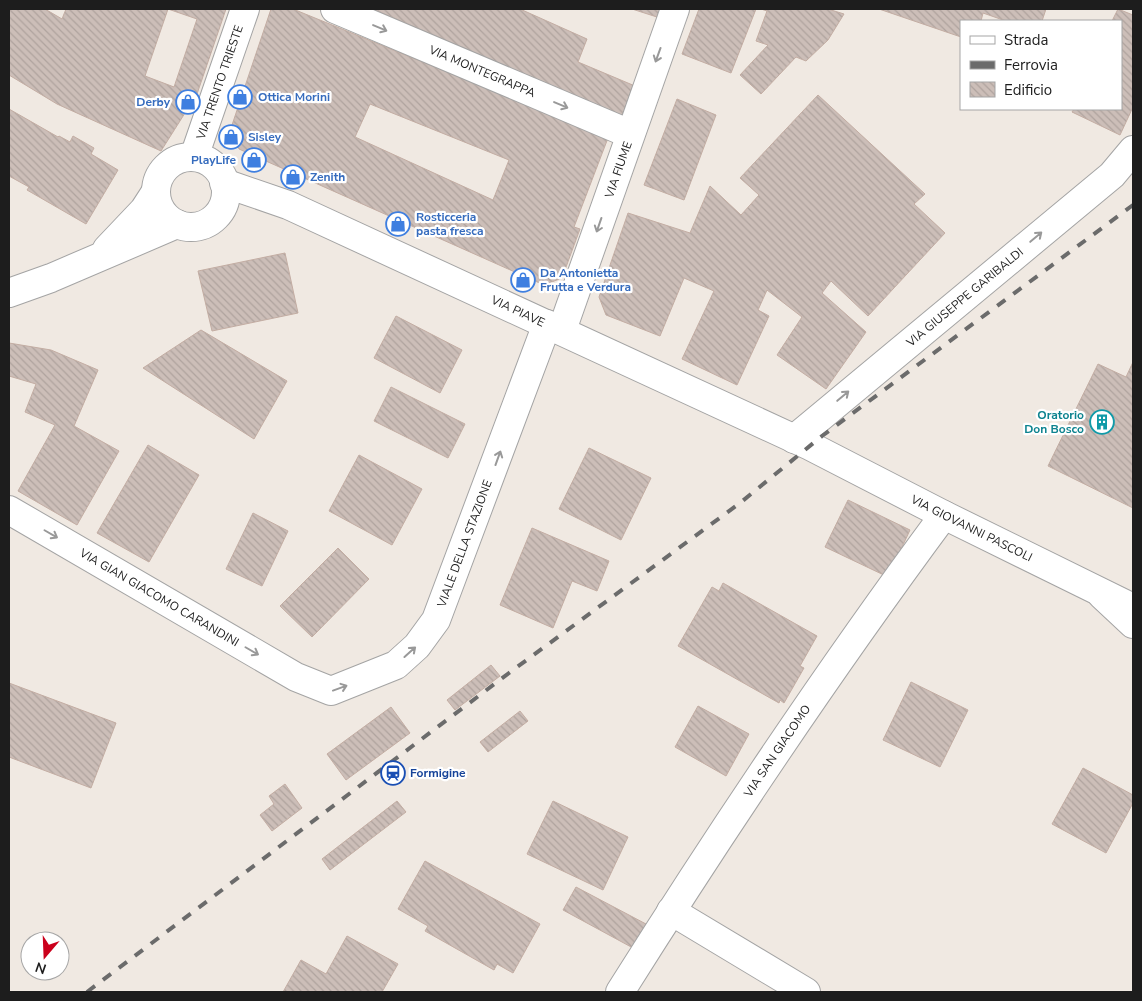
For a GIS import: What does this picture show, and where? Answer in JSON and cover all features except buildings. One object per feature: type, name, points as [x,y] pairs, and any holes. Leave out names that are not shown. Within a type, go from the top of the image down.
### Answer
[{"type":"street","name":"VIA TRENTO TRIESTE","points":[[194,157],[245,9]]},
{"type":"street","name":"VIA MONTEGRAPPA","points":[[335,9],[630,134]]},
{"type":"street","name":"VIA FIUME","points":[[554,327],[630,134],[674,9]]},
{"type":"street","name":"VIA GIUSEPPE GARIBALDI","points":[[802,442],[1112,175],[1133,150]]},
{"type":"street","points":[[98,257],[144,210],[155,193],[157,181],[168,166],[182,158],[194,157],[207,161],[216,168],[224,183],[224,202],[214,218],[193,227],[177,224],[167,218],[162,213],[155,193]]},
{"type":"street","name":"VIA PIAVE","points":[[224,183],[288,205],[802,442]]},
{"type":"street","points":[[9,293],[51,278],[177,224]]},
{"type":"street","name":"VIALE DELLA STAZIONE","points":[[310,684],[331,691],[396,666],[418,646],[436,620],[554,327]]},
{"type":"street","name":"VIA GIOVANNI PASCOLI","points":[[802,442],[944,516],[1133,608]]},
{"type":"street","name":"VIA GIAN GIACOMO CARANDINI","points":[[9,510],[310,684]]},
{"type":"street","name":"VIA SAN GIACOMO","points":[[620,992],[671,911],[880,601],[944,516]]},
{"type":"street","points":[[1098,591],[1133,624]]},
{"type":"street","points":[[671,911],[806,992]]},
{"type":"railway","points":[[87,992],[509,673],[740,503],[822,436],[1133,205]]},
{"type":"place","name":"Ottica Morini","points":[[240,97]]},
{"type":"place","name":"Derby","points":[[188,102]]},
{"type":"place","name":"Sisley","points":[[231,137]]},
{"type":"place","name":"PlayLife","points":[[254,160]]},
{"type":"place","name":"Zenith","points":[[293,177]]},
{"type":"place","name":"Rosticceria pasta fresca","points":[[398,224]]},
{"type":"place","name":"Da Antonietta Frutta e Verdura","points":[[523,280]]},
{"type":"place","name":"Oratorio Don Bosco","points":[[1102,422]]},
{"type":"place","name":"Formigine","points":[[393,773]]}]
